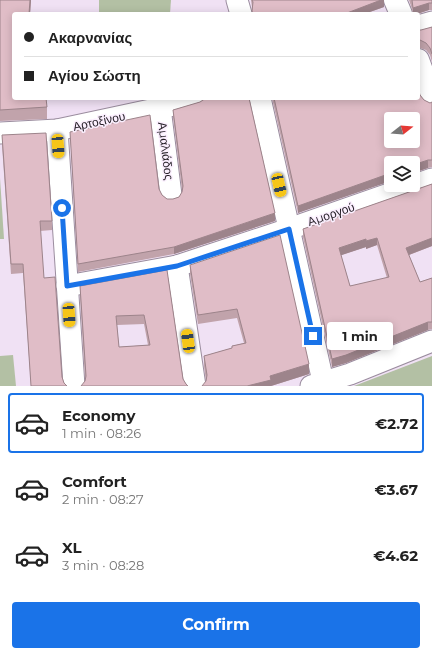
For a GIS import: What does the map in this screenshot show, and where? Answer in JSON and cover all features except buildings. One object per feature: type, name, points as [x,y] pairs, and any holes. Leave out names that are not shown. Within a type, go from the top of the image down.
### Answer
[{"type":"street","points":[[237,0],[240,12]]},
{"type":"street","points":[[395,0],[400,12]]},
{"type":"street","points":[[420,25],[432,22]]},
{"type":"street","points":[[420,65],[432,98]]},
{"type":"street","name":"Αρτοξίνου","points":[[0,133],[57,130],[160,108],[190,100]]},
{"type":"street","points":[[260,100],[289,229],[320,385],[432,341]]},
{"type":"street","name":"Αμαλιάδος","points":[[160,108],[171,195]]},
{"type":"street","points":[[57,130],[74,386]]},
{"type":"street","name":"Αμοργού","points":[[67,286],[177,266],[289,229],[432,178]]},
{"type":"street","points":[[177,266],[195,386]]},
{"type":"green space","points":[[99,0],[171,0],[170,12],[99,12]]},
{"type":"green space","points":[[0,178],[4,239],[0,239]]},
{"type":"green space","points":[[13,355],[16,386],[0,386],[0,356]]},
{"type":"green space","points":[[432,356],[432,386],[354,386]]},
{"type":"route","points":[[62,208],[67,286],[177,266],[289,229],[313,336]]}]
